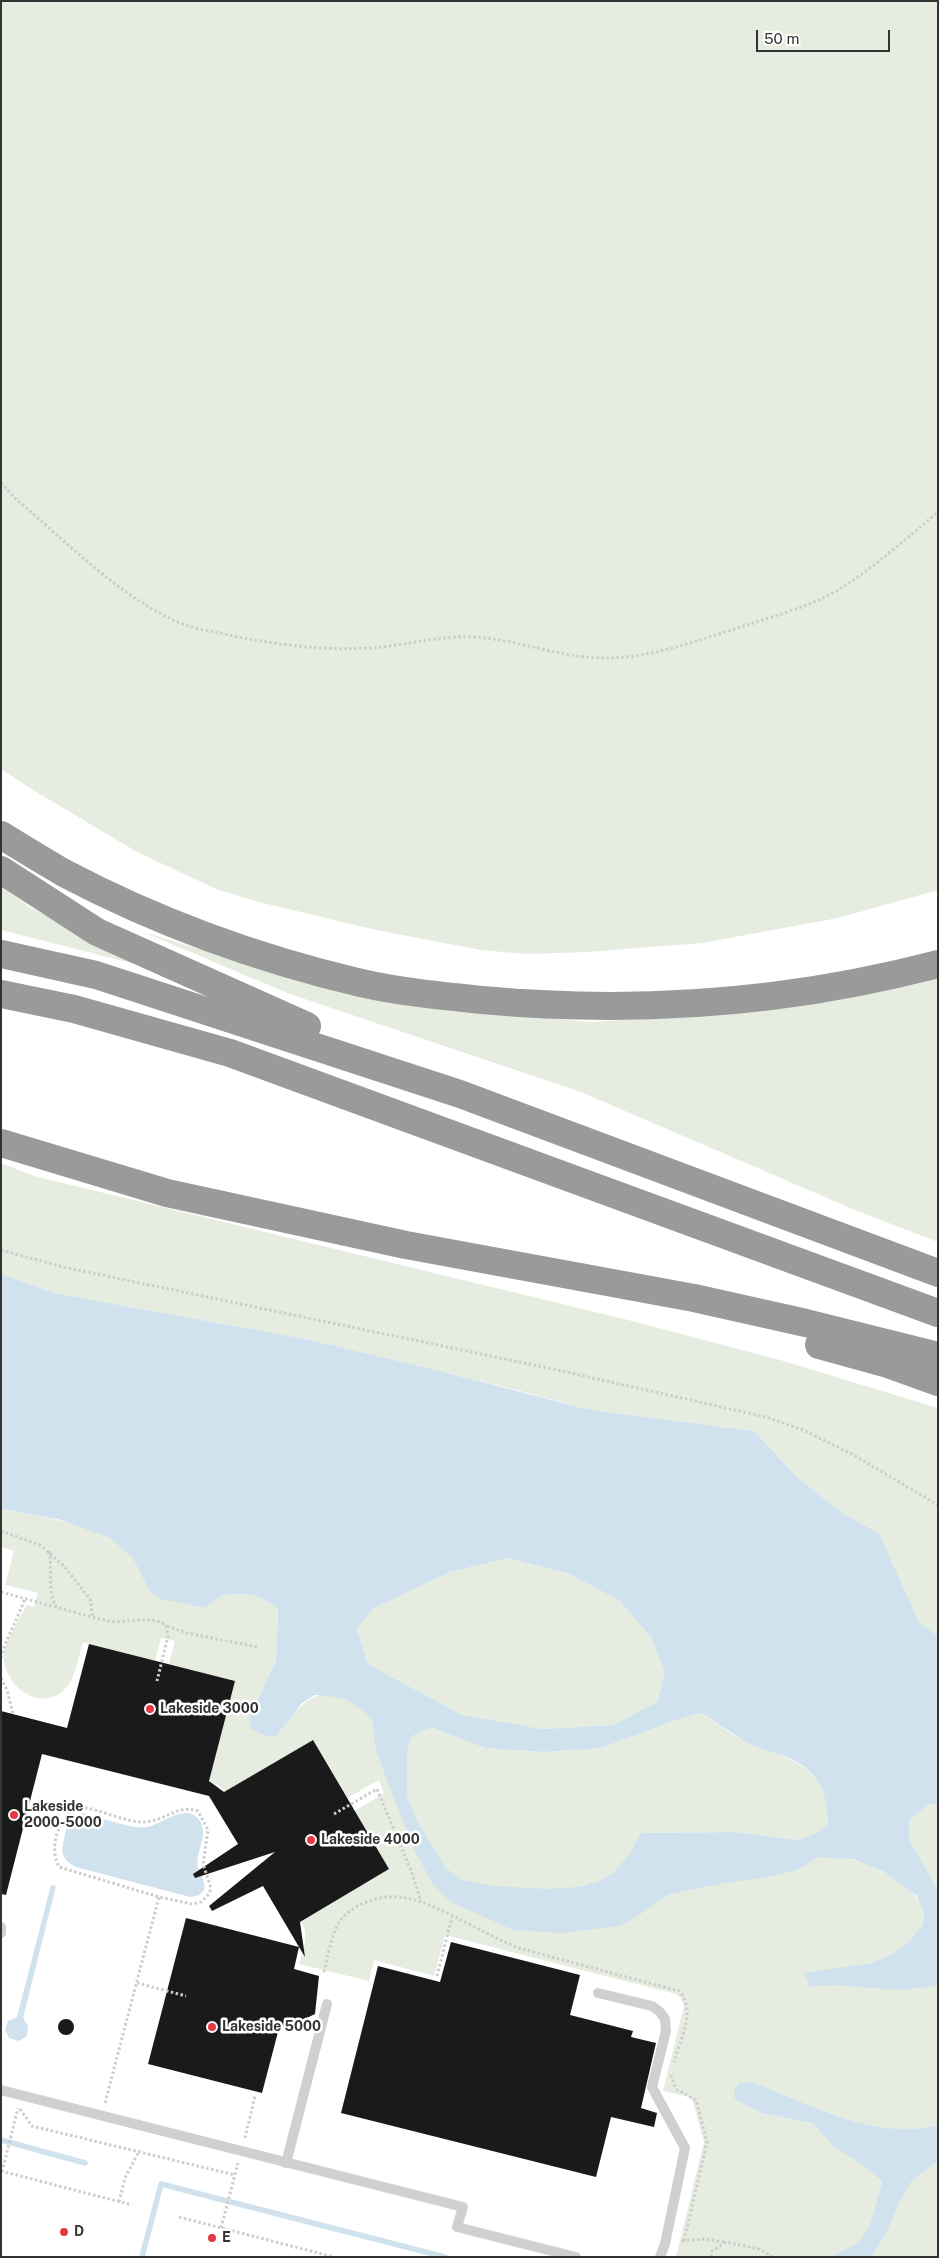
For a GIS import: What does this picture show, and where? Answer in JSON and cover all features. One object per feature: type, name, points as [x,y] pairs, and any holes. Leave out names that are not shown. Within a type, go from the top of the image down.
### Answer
[{"type":"highway","points":[[1,836],[64,873],[174,924],[270,958],[363,984],[441,996],[527,1004],[626,1006],[741,1000],[824,989],[938,964]]},
{"type":"highway","points":[[1,870],[96,932],[282,1017],[366,1049],[460,1094]]},
{"type":"highway","points":[[1,954],[96,975],[460,1094],[938,1273]]},
{"type":"highway","points":[[1,994],[74,1009],[230,1053],[938,1313]]},
{"type":"highway","points":[[1,1143],[167,1193],[406,1245],[703,1300],[938,1356]]},
{"type":"highway","points":[[585,1279],[628,1298],[888,1364],[938,1382]]},
{"type":"lane","points":[[1,1927],[1,1933]]},
{"type":"lane","points":[[598,1993],[652,2006],[665,2019],[666,2031],[652,2087],[682,2139],[685,2156],[665,2244],[660,2257]]},
{"type":"lane","points":[[286,2163],[327,2004]]},
{"type":"lane","points":[[1,2090],[463,2207],[457,2227],[576,2257]]},
{"type":"path","points":[[1,483],[16,499],[124,591],[154,611],[188,626],[239,638],[326,649],[372,648],[458,637],[487,639],[568,655],[602,658],[638,656],[678,647],[791,610],[840,589],[879,563],[938,512]]},
{"type":"path","points":[[1,1250],[63,1267],[548,1368],[766,1417],[803,1430],[852,1454],[938,1505]]},
{"type":"path","points":[[1,1531],[40,1545],[49,1552],[80,1584],[90,1599],[93,1617]]},
{"type":"path","points":[[49,1552],[51,1566],[49,1584],[56,1607]]},
{"type":"path","points":[[1,1592],[111,1621],[141,1619],[161,1622],[187,1633],[257,1647]]},
{"type":"path","points":[[1,1658],[4,1645],[19,1616],[25,1598]]},
{"type":"path","points":[[157,1681],[168,1636],[166,1625]]},
{"type":"path","points":[[1,1678],[7,1690],[13,1714]]},
{"type":"path","points":[[334,1814],[377,1789],[412,1873],[421,1903]]},
{"type":"path","points":[[80,1807],[92,1808],[146,1822],[190,1808],[198,1812],[208,1830],[203,1864],[211,1888],[209,1894],[200,1902],[192,1904],[159,1897],[59,1867],[54,1854],[64,1817],[80,1807]]},
{"type":"path","points":[[102,2116],[159,1897]]},
{"type":"path","points":[[324,1972],[334,1934],[340,1922],[349,1911],[382,1898],[398,1897],[421,1903],[498,1941],[522,1950],[679,1991],[685,1997],[688,2005],[688,2014],[670,2076],[676,2089],[696,2100],[707,2142],[682,2241],[706,2239],[726,2242],[759,2249],[773,2257]]},
{"type":"path","points":[[436,1976],[452,1917]]},
{"type":"path","points":[[137,1983],[186,1996]]},
{"type":"path","points":[[245,2140],[255,2096]]},
{"type":"path","points":[[18,2106],[32,2126],[235,2175]]},
{"type":"path","points":[[12,2132],[2,2172],[132,2205]]},
{"type":"path","points":[[119,2202],[125,2178],[139,2152]]},
{"type":"path","points":[[221,2228],[232,2189]]},
{"type":"path","points":[[179,2217],[334,2257]]},
{"type":"path","points":[[711,2257],[712,2252],[726,2242]]},
{"type":"shaded area","points":[[1,1],[938,1],[938,890],[838,918],[702,943],[588,952],[526,954],[481,950],[376,930],[259,902],[216,889],[137,852],[1,769]]},
{"type":"shaded area","points":[[1,886],[31,908],[147,967],[1,930]]},
{"type":"shaded area","points":[[141,931],[276,973],[424,1006],[591,1022],[773,1010],[901,988],[938,978],[938,1242],[855,1210],[581,1092],[287,993]]},
{"type":"shaded area","points":[[1,1163],[34,1176],[628,1320],[780,1360],[938,1408],[938,1636],[919,1622],[879,1533],[845,1515],[798,1478],[754,1431],[591,1410],[306,1339],[54,1293],[1,1274]]},
{"type":"shaded area","points":[[1,1509],[54,1519],[108,1537],[134,1559],[149,1590],[205,1608],[215,1600],[229,1594],[252,1595],[273,1604],[278,1609],[276,1660],[250,1719],[251,1729],[265,1736],[276,1736],[299,1708],[317,1696],[339,1697],[366,1713],[371,1718],[373,1724],[376,1751],[380,1762],[408,1832],[431,1882],[491,1887],[463,1880],[446,1868],[416,1819],[407,1795],[407,1754],[411,1738],[420,1731],[433,1728],[485,1748],[544,1752],[601,1748],[700,1713],[740,1739],[789,1759],[809,1771],[823,1789],[827,1801],[828,1823],[817,1833],[798,1840],[736,1832],[641,1833],[798,1870],[818,1857],[832,1856],[849,1859],[867,1864],[902,1883],[915,1896],[923,1909],[923,1923],[918,1933],[910,1942],[891,1955],[938,1983],[938,2125],[914,2129],[866,2124],[843,2118],[752,2082],[764,2114],[813,2123],[832,2145],[875,2174],[882,2184],[869,2227],[859,2242],[831,2257],[676,2257],[704,2142],[693,2102],[689,2097],[663,2091],[684,2006],[680,1997],[676,1994],[445,1935],[434,1976],[374,1960],[369,1981],[299,1964],[305,1937],[304,1926],[301,1921],[389,1869],[355,1811],[384,1793],[379,1780],[347,1798],[312,1740],[224,1792],[221,1787],[209,1780],[235,1681],[169,1664],[175,1641],[161,1638],[155,1661],[83,1642],[72,1679],[65,1689],[55,1696],[44,1699],[33,1697],[23,1692],[8,1674],[4,1663],[4,1651],[8,1639],[26,1605],[34,1607],[38,1593],[5,1585],[14,1551],[1,1547]]},
{"type":"shaded area","points":[[508,1558],[570,1574],[620,1601],[652,1639],[665,1672],[657,1702],[613,1725],[543,1729],[462,1715],[368,1664],[357,1629],[374,1608],[450,1572]]},
{"type":"shaded area","points":[[938,1803],[938,1890],[909,1839],[909,1821],[928,1805]]},
{"type":"shaded area","points":[[938,2161],[938,2257],[870,2257],[882,2241],[908,2187],[917,2176]]},
{"type":"water","points":[[1,1274],[54,1293],[306,1339],[591,1410],[754,1431],[798,1478],[845,1515],[879,1533],[919,1622],[938,1636],[938,1803],[928,1805],[909,1821],[909,1839],[938,1890],[938,1984],[915,1989],[810,1986],[804,1973],[872,1963],[891,1955],[909,1942],[923,1925],[924,1914],[917,1896],[883,1871],[853,1859],[818,1857],[798,1870],[669,1894],[636,1917],[619,1926],[561,1933],[513,1930],[451,1902],[431,1882],[413,1847],[376,1752],[372,1720],[365,1712],[347,1700],[315,1695],[302,1703],[276,1736],[265,1736],[251,1729],[249,1719],[276,1660],[278,1609],[273,1604],[252,1595],[244,1594],[222,1596],[205,1608],[161,1599],[149,1590],[133,1558],[110,1538],[61,1520],[1,1509]],"holes":[[[508,1558],[570,1574],[620,1601],[652,1639],[665,1672],[657,1702],[613,1725],[543,1729],[462,1715],[368,1664],[357,1629],[374,1608],[450,1572]],[[700,1713],[742,1740],[789,1758],[808,1770],[820,1784],[826,1802],[828,1823],[817,1833],[798,1840],[736,1832],[641,1833],[630,1854],[613,1873],[600,1881],[579,1887],[548,1889],[491,1886],[463,1880],[446,1868],[416,1819],[407,1795],[407,1754],[411,1738],[420,1731],[433,1728],[485,1748],[544,1752],[601,1748]]]},
{"type":"water","points":[[83,1813],[134,1827],[147,1827],[182,1813],[195,1815],[203,1827],[198,1867],[204,1882],[204,1890],[196,1896],[190,1897],[76,1867],[71,1864],[64,1858],[63,1854],[68,1821],[75,1815]]},
{"type":"water","points":[[51,1885],[56,1886],[23,2018],[28,2026],[27,2036],[19,2041],[9,2038],[5,2030],[8,2021],[17,2017]]},
{"type":"water","points":[[752,2082],[843,2118],[866,2124],[914,2129],[938,2125],[938,2161],[917,2176],[908,2187],[882,2241],[870,2257],[831,2257],[859,2242],[869,2227],[882,2183],[875,2174],[832,2145],[813,2123],[764,2114],[735,2099],[734,2091],[739,2083]]},
{"type":"building","points":[[89,1644],[235,1681],[209,1781],[224,1792],[313,1740],[389,1869],[300,1922],[305,1957],[263,1886],[212,1911],[209,1906],[275,1852],[195,1878],[193,1874],[238,1844],[209,1796],[42,1754],[6,1895],[1,1894],[1,1711],[67,1728]]},
{"type":"building","name":"Lakeside 5000","points":[[186,1918],[299,1947],[294,1969],[319,1976],[315,2014],[278,2032],[262,2093],[148,2064]]},
{"type":"building","points":[[451,1942],[580,1975],[570,2015],[633,2031],[631,2037],[656,2043],[641,2108],[657,2113],[654,2127],[611,2117],[596,2177],[341,2113],[378,1966],[440,1982]]},
{"type":"building","points":[[66,2019],[74,2027],[66,2035],[58,2027]]},
{"type":"waterway","points":[[1,2140],[85,2163]]},
{"type":"waterway","points":[[142,2257],[161,2184],[445,2257]]},
{"type":"place","name":"Lakeside 3000","points":[[150,1709]]},
{"type":"place","name":"Lakeside 2000-5000","points":[[14,1815]]},
{"type":"place","name":"Lakeside 4000","points":[[311,1840]]},
{"type":"place","name":"Lakeside 5000","points":[[212,2027]]},
{"type":"place","name":"D","points":[[64,2232]]},
{"type":"place","name":"E","points":[[212,2238]]}]
